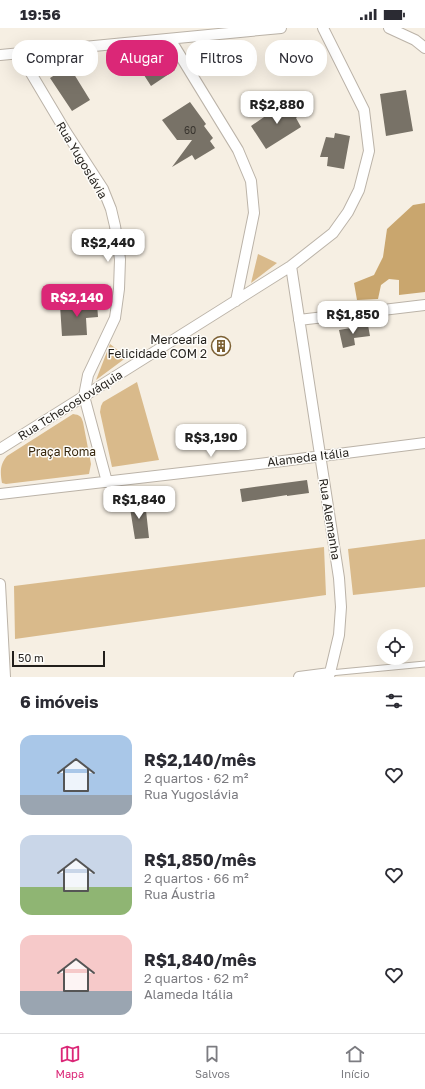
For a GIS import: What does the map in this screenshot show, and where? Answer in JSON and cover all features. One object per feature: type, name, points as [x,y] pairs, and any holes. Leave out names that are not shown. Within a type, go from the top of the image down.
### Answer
[{"type":"street","points":[[98,46],[281,28]]},
{"type":"street","name":"Rua Tchecoslováquia","points":[[0,449],[236,302],[291,266],[333,233],[348,212],[358,190],[369,152],[364,110],[323,28]]},
{"type":"street","points":[[389,28],[415,40],[425,48]]},
{"type":"street","points":[[170,39],[238,150],[252,181],[254,213],[236,302]]},
{"type":"street","points":[[0,55],[12,54]]},
{"type":"street","name":"Rua Yugoslávia","points":[[33,76],[103,190],[111,209],[115,226],[120,258],[119,289],[115,318],[88,375],[84,396],[107,482]]},
{"type":"street","name":"Rua Alemanha","points":[[291,266],[339,578],[342,607],[340,635],[330,675]]},
{"type":"street","points":[[299,320],[425,305]]},
{"type":"street","name":"Alameda Itália","points":[[0,494],[425,443]]},
{"type":"street","points":[[0,584],[5,677]]},
{"type":"street","points":[[300,677],[330,675]]},
{"type":"lane","points":[[330,675],[425,664]]},
{"type":"green space","points":[[258,254],[277,263],[251,283]]},
{"type":"green space","points":[[110,344],[127,357],[96,380]]},
{"type":"green space","points":[[137,382],[159,460],[112,467],[100,412],[101,406],[103,402]]},
{"type":"green space","name":"Praça Roma","points":[[73,414],[82,418],[91,464],[89,474],[6,484],[2,483],[1,468],[7,456]]},
{"type":"green space","points":[[425,539],[425,587],[353,595],[348,549]]},
{"type":"green space","points":[[324,547],[326,595],[15,639],[14,586]]},
{"type":"shaded area","points":[[425,203],[425,292],[399,295],[399,280],[389,279],[381,285],[378,299],[357,300],[354,283],[374,275],[383,257],[387,229],[413,205]]},
{"type":"building","points":[[53,76],[75,76],[90,100],[72,111],[50,78]]},
{"type":"building","points":[[145,76],[166,76],[151,86]]},
{"type":"building","points":[[406,90],[413,131],[386,136],[380,94]]},
{"type":"building","points":[[287,101],[300,114],[296,118],[301,127],[266,149],[251,126]]},
{"type":"building","points":[[190,102],[206,124],[204,126],[213,138],[210,141],[215,148],[195,160],[192,155],[172,167],[192,140],[177,140],[162,120]]},
{"type":"building","points":[[335,133],[350,136],[344,169],[327,166],[328,157],[320,157],[326,137],[334,138]]},
{"type":"building","points":[[97,303],[98,317],[86,318],[87,335],[62,336],[60,305]]},
{"type":"building","points":[[368,325],[370,336],[354,338],[355,345],[343,348],[339,330]]},
{"type":"building","points":[[307,480],[309,493],[242,502],[240,489]]},
{"type":"building","points":[[145,501],[149,538],[135,539],[129,502]]},
{"type":"place","name":"Mercearia Felicidade COM 2","points":[[221,346]]}]
